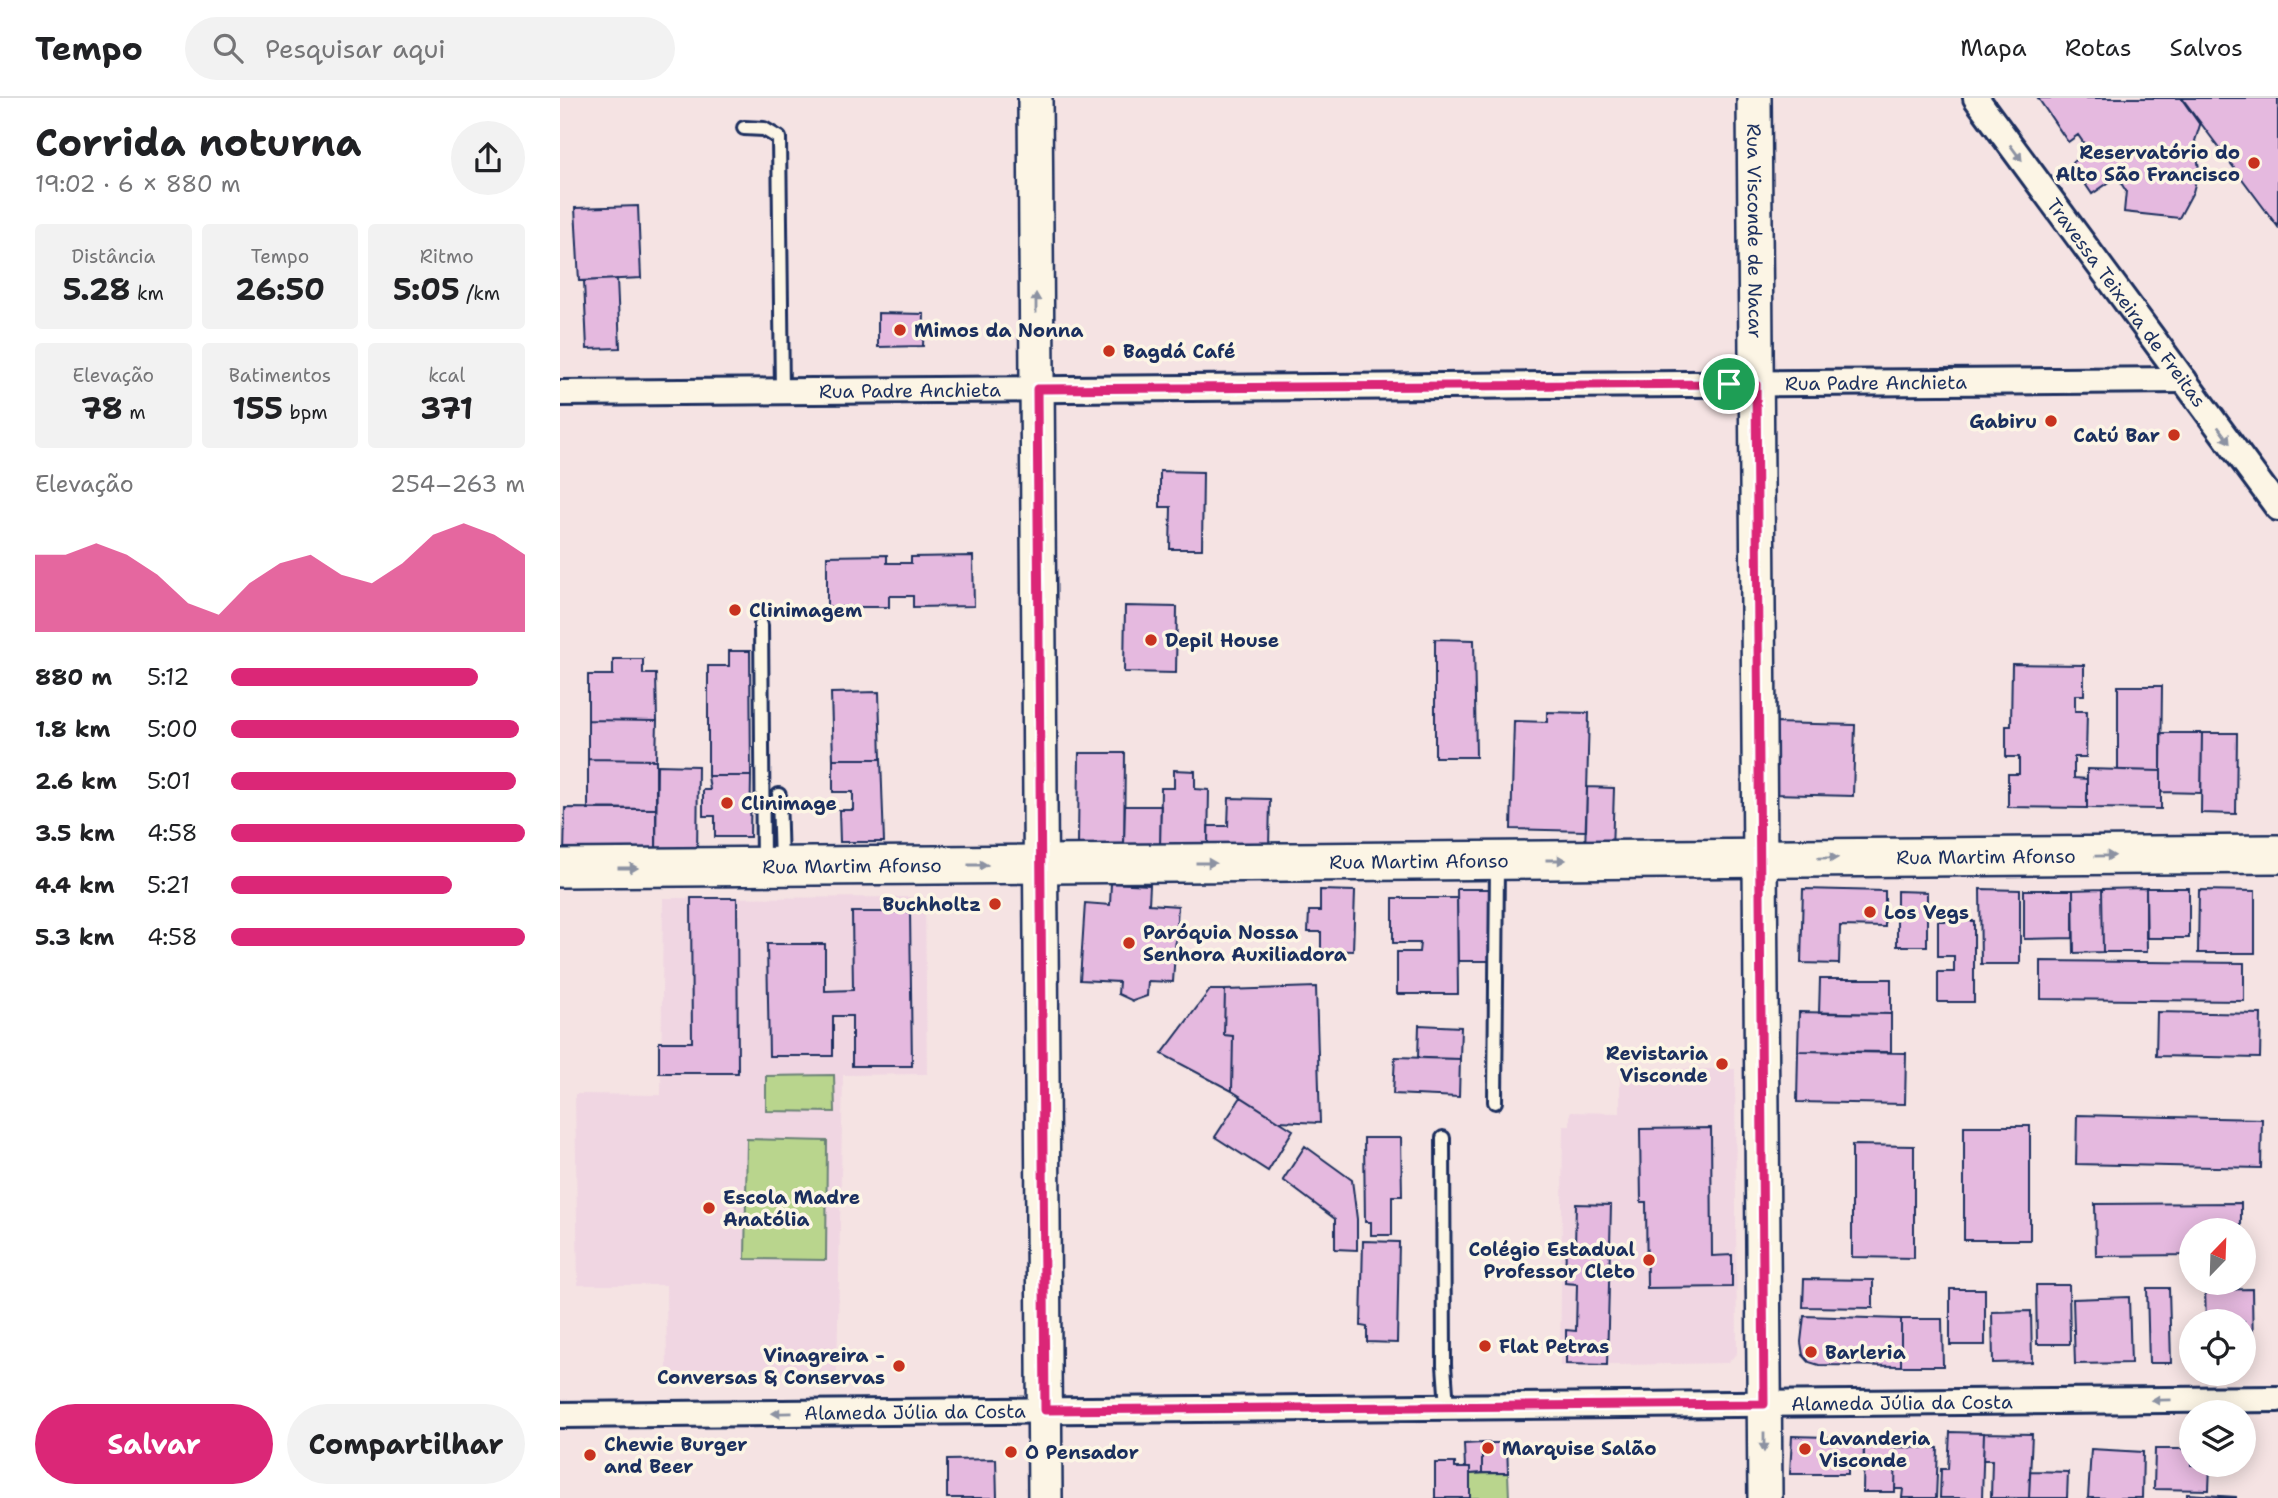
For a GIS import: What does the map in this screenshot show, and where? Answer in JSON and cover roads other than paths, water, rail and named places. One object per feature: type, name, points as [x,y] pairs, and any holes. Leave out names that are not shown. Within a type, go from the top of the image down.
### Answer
[{"type":"main road","name":"Rua Martim Afonso","points":[[560,868],[2278,854]]},
{"type":"street","points":[[1035,98],[1045,1498]]},
{"type":"street","name":"Rua Visconde de Nacar","points":[[1754,98],[1765,1498]]},
{"type":"street","name":"Travessa Teixeira de Freitas","points":[[1976,98],[2278,508]]},
{"type":"street","name":"Rua Padre Anchieta","points":[[560,393],[2184,380]]},
{"type":"street","name":"Alameda Júlia da Costa","points":[[560,1415],[2278,1399]]},
{"type":"lane","points":[[744,128],[764,130],[779,138],[782,391]]},
{"type":"lane","points":[[761,625],[772,867]]},
{"type":"lane","points":[[772,867],[779,795]]},
{"type":"lane","points":[[1495,1102],[1498,895],[1496,861]]},
{"type":"lane","points":[[1443,1138],[1444,1366],[1447,1407]]},
{"type":"place","name":"Reservatório do Alto São Francisco","points":[[2254,163]]},
{"type":"place","name":"Mimos da Nonna","points":[[900,330]]},
{"type":"place","name":"Bagdá Café","points":[[1109,351]]},
{"type":"place","name":"Gabiru","points":[[2051,421]]},
{"type":"place","name":"Catú Bar","points":[[2174,435]]},
{"type":"place","name":"Clinimagem","points":[[735,610]]},
{"type":"place","name":"Depil House","points":[[1151,640]]},
{"type":"place","name":"Clinimage","points":[[727,803]]},
{"type":"place","name":"Buchholtz","points":[[995,904]]},
{"type":"place","name":"Los Vegs","points":[[1870,912]]},
{"type":"place","name":"Paróquia Nossa Senhora Auxiliadora","points":[[1129,943]]},
{"type":"place","name":"Revistaria Visconde","points":[[1722,1064]]},
{"type":"place","name":"Escola Madre Anatólia","points":[[709,1208]]},
{"type":"place","name":"Colégio Estadual Professor Cleto","points":[[1649,1260]]},
{"type":"place","name":"Flat Petras","points":[[1485,1346]]},
{"type":"place","name":"Barleria","points":[[1811,1352]]},
{"type":"place","name":"Vinagreira - Conversas & Conservas","points":[[899,1366]]},
{"type":"place","name":"Marquise Salão","points":[[1488,1448]]},
{"type":"place","name":"Lavanderia Visconde","points":[[1805,1449]]},
{"type":"place","name":"O Pensador","points":[[1011,1452]]},
{"type":"place","name":"Chewie Burger and Beer","points":[[590,1455]]}]
